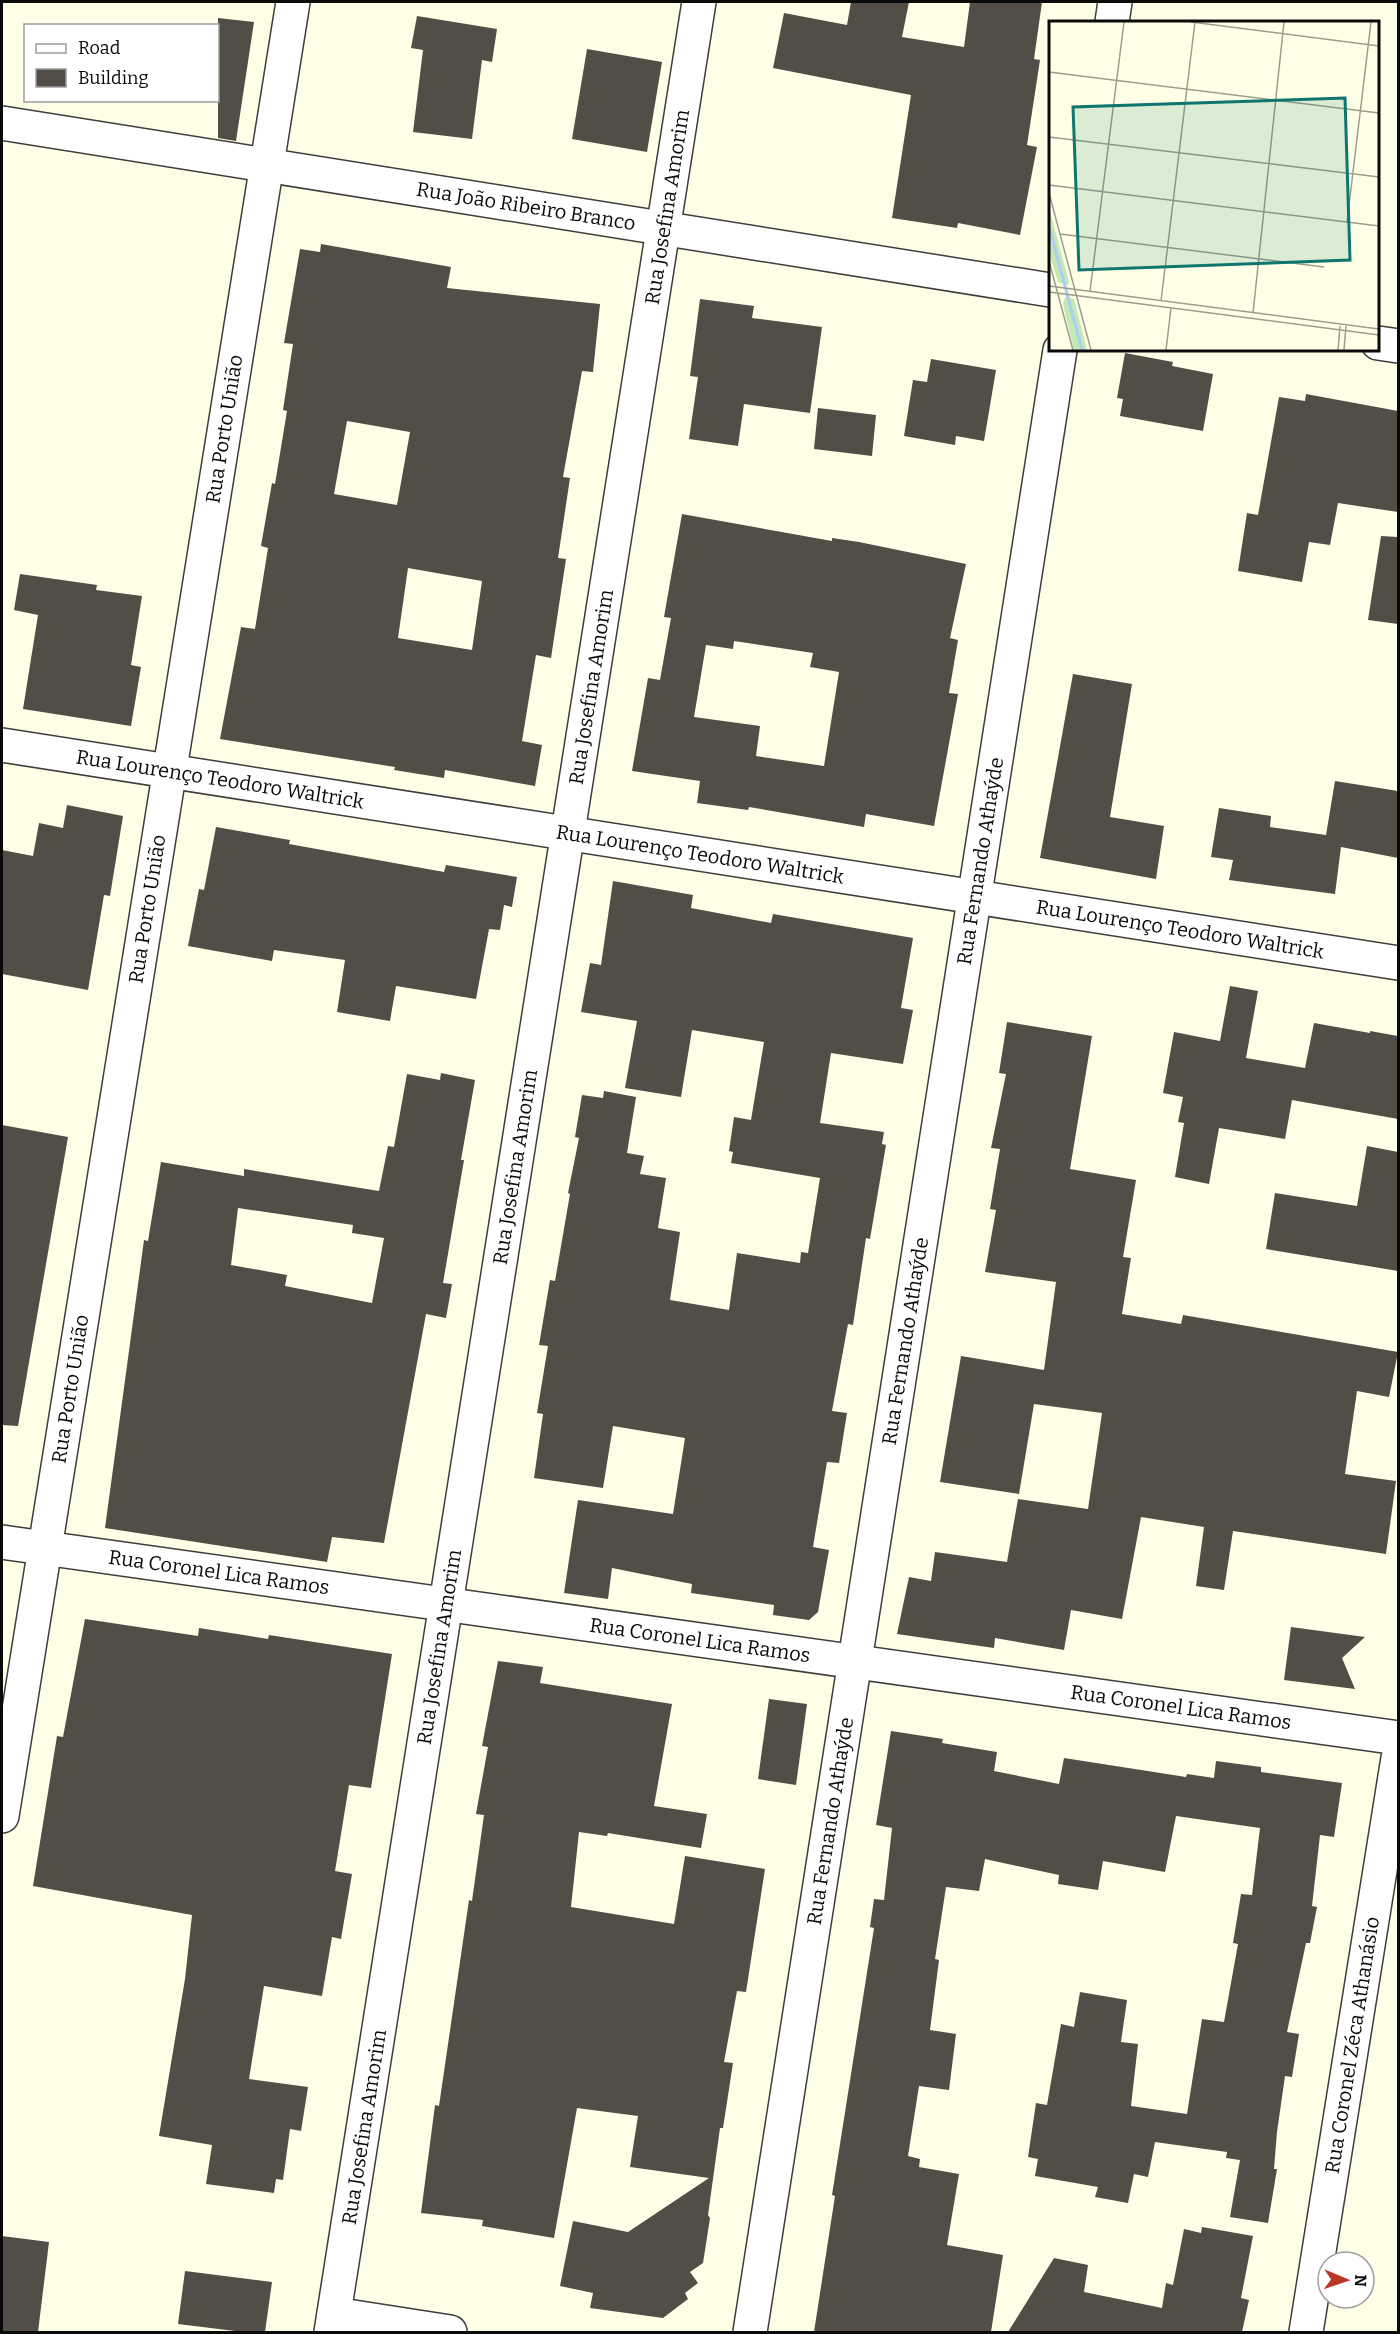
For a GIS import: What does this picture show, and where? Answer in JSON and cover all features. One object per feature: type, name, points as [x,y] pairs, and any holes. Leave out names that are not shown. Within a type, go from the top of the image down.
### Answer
[{"type":"street","name":"Rua Porto União","points":[[2,1816],[293,2]]},
{"type":"street","name":"Rua Josefina Amorim","points":[[333,2323],[699,2]]},
{"type":"street","points":[[1112,21],[1115,2]]},
{"type":"street","name":"Rua João Ribeiro Branco","points":[[2,123],[1049,290]]},
{"type":"street","points":[[1379,342],[1398,346]]},
{"type":"street","name":"Rua Fernando Athaýde","points":[[750,2332],[1060,351]]},
{"type":"street","name":"Rua Lourenço Teodoro Waltrick","points":[[2,745],[1398,963]]},
{"type":"street","name":"Rua Coronel Lica Ramos","points":[[2,1542],[1398,1738]]},
{"type":"street","name":"Rua Coronel Zéca Athanásio","points":[[1306,2332],[1398,1758]]},
{"type":"street","points":[[333,2323],[450,2332]]},
{"type":"building","points":[[851,2],[909,2],[902,37],[964,47],[970,2],[1042,2],[1034,59],[1040,60],[1027,145],[1037,147],[1020,235],[958,223],[957,228],[892,218],[911,95],[773,68],[784,13],[847,25]]},
{"type":"building","points":[[417,16],[497,29],[492,62],[482,60],[472,139],[413,132],[423,50],[411,48]]},
{"type":"building","points":[[218,18],[254,22],[236,141],[218,138]]},
{"type":"building","points":[[587,49],[662,62],[647,152],[572,139]]},
{"type":"building","points":[[321,244],[451,267],[447,288],[600,304],[593,372],[582,371],[563,477],[570,478],[558,558],[566,559],[551,658],[536,655],[522,741],[542,745],[535,786],[445,770],[444,778],[394,770],[395,767],[220,739],[241,627],[255,629],[268,548],[261,546],[272,483],[275,484],[287,411],[283,410],[293,344],[284,343],[300,249],[320,252]],"holes":[[[347,421],[410,432],[397,505],[334,494]],[[408,568],[482,581],[472,650],[398,638]]]},
{"type":"building","points":[[700,299],[754,306],[752,318],[822,327],[810,413],[744,404],[738,446],[689,439],[698,377],[690,376]]},
{"type":"building","points":[[1125,353],[1173,362],[1172,366],[1213,374],[1203,431],[1120,416],[1123,399],[1117,398]]},
{"type":"building","points":[[931,359],[996,370],[984,441],[956,436],[955,445],[904,436],[913,380],[927,382]]},
{"type":"building","points":[[1306,394],[1398,411],[1398,512],[1338,503],[1330,545],[1309,542],[1302,582],[1238,571],[1247,513],[1258,515],[1279,397],[1305,401]]},
{"type":"building","points":[[818,408],[876,415],[872,456],[814,449]]},
{"type":"building","points":[[682,514],[832,541],[832,538],[859,542],[966,564],[950,638],[958,640],[949,693],[958,694],[934,826],[866,814],[864,827],[749,807],[748,810],[697,803],[700,781],[632,771],[648,678],[660,680],[671,618],[664,617]],"holes":[[[734,641],[813,653],[810,667],[839,672],[824,766],[756,756],[760,726],[694,717],[706,645],[733,649]]]},
{"type":"building","points":[[1381,536],[1398,537],[1398,624],[1368,620]]},
{"type":"building","points":[[20,574],[97,585],[96,590],[142,596],[131,665],[141,667],[131,726],[23,709],[38,615],[14,610]]},
{"type":"building","points":[[1073,674],[1132,684],[1110,817],[1164,826],[1156,879],[1040,858]]},
{"type":"building","points":[[1335,781],[1398,791],[1398,858],[1341,847],[1335,894],[1229,880],[1233,860],[1211,857],[1219,808],[1271,816],[1270,827],[1326,835]]},
{"type":"building","points":[[67,805],[123,816],[110,896],[104,895],[88,990],[2,974],[2,850],[33,856],[39,823],[63,828]]},
{"type":"building","points":[[216,827],[290,840],[289,844],[444,872],[446,865],[517,877],[512,907],[504,905],[500,930],[489,929],[476,999],[396,986],[390,1021],[337,1012],[345,960],[274,950],[272,961],[188,946],[199,889],[204,890]]},
{"type":"building","points":[[613,881],[693,895],[691,908],[771,923],[773,914],[913,938],[901,1008],[913,1010],[903,1064],[831,1053],[820,1123],[884,1132],[882,1144],[886,1145],[870,1239],[866,1238],[853,1325],[848,1324],[832,1411],[847,1413],[839,1463],[827,1462],[813,1547],[829,1550],[818,1612],[809,1620],[773,1615],[774,1605],[691,1593],[692,1584],[612,1568],[608,1599],[564,1593],[578,1500],[673,1514],[685,1438],[613,1426],[603,1488],[534,1478],[543,1414],[537,1413],[548,1346],[539,1345],[550,1280],[555,1281],[570,1194],[568,1193],[579,1138],[575,1137],[582,1095],[603,1098],[604,1091],[636,1097],[627,1153],[644,1156],[640,1174],[666,1178],[658,1228],[680,1232],[670,1300],[729,1310],[737,1253],[800,1263],[801,1252],[808,1253],[820,1178],[731,1163],[733,1152],[729,1151],[734,1117],[751,1120],[764,1042],[692,1030],[681,1097],[625,1088],[637,1021],[581,1012],[590,963],[601,965]]},
{"type":"building","points":[[1230,986],[1258,991],[1246,1058],[1305,1068],[1314,1023],[1398,1036],[1398,1119],[1292,1100],[1285,1139],[1219,1128],[1209,1184],[1175,1177],[1184,1123],[1178,1122],[1183,1097],[1163,1093],[1174,1032],[1220,1041]]},
{"type":"building","points":[[1007,1022],[1092,1036],[1070,1169],[1136,1180],[1123,1257],[1131,1258],[1122,1314],[1181,1324],[1183,1315],[1398,1352],[1389,1397],[1357,1391],[1345,1474],[1396,1481],[1386,1554],[1233,1531],[1224,1590],[1196,1586],[1204,1527],[1141,1517],[1122,1619],[1071,1610],[1064,1650],[995,1638],[994,1648],[897,1634],[909,1577],[931,1581],[935,1552],[1007,1562],[1018,1499],[1088,1509],[1102,1413],[1034,1404],[1019,1494],[940,1482],[961,1356],[1044,1370],[1056,1282],[985,1272],[996,1210],[990,1209],[1000,1149],[991,1148],[1006,1074],[999,1073]]},
{"type":"building","points":[[441,1073],[475,1080],[443,1283],[452,1284],[446,1318],[426,1314],[384,1543],[332,1537],[327,1562],[105,1528],[144,1240],[148,1241],[161,1162],[244,1176],[244,1169],[379,1191],[388,1146],[394,1147],[407,1074],[440,1080]],"holes":[[[238,1208],[353,1225],[352,1233],[384,1238],[372,1303],[285,1286],[287,1275],[231,1265]]]},
{"type":"building","points":[[2,1125],[68,1137],[18,1426],[2,1425]]},
{"type":"building","points":[[1367,1146],[1398,1152],[1398,1271],[1266,1249],[1275,1193],[1357,1206]]},
{"type":"building","points":[[85,1619],[198,1636],[199,1628],[268,1639],[269,1635],[392,1654],[371,1788],[349,1785],[335,1871],[352,1874],[341,1939],[332,1937],[322,1996],[264,1986],[249,2079],[308,2087],[301,2131],[290,2129],[283,2180],[276,2179],[274,2193],[206,2184],[212,2145],[159,2136],[185,1979],[192,1915],[33,1886],[57,1736],[63,1737]]},
{"type":"building","points":[[1291,1627],[1365,1637],[1342,1658],[1355,1689],[1284,1680]]},
{"type":"building","points":[[498,1661],[543,1667],[540,1683],[672,1704],[654,1806],[707,1814],[701,1848],[608,1833],[607,1836],[579,1832],[571,1907],[674,1924],[685,1856],[765,1869],[746,1992],[737,1991],[724,2062],[733,2063],[723,2128],[720,2128],[703,2263],[690,2272],[698,2283],[685,2293],[688,2299],[663,2318],[590,2308],[593,2293],[560,2286],[573,2221],[628,2232],[709,2178],[630,2167],[638,2116],[577,2108],[554,2238],[482,2226],[483,2220],[421,2213],[435,2105],[439,2106],[469,1900],[472,1901],[484,1815],[476,1814],[488,1747],[482,1746]]},
{"type":"building","points":[[769,1699],[807,1704],[796,1785],[758,1779]]},
{"type":"building","points":[[891,1731],[943,1739],[942,1743],[997,1752],[994,1771],[1059,1784],[1064,1758],[1186,1777],[1187,1774],[1214,1778],[1216,1761],[1261,1767],[1261,1772],[1342,1783],[1334,1837],[1320,1835],[1312,1906],[1317,1907],[1310,1943],[1306,1943],[1287,2032],[1299,2034],[1292,2077],[1285,2076],[1277,2132],[1274,2169],[1277,2169],[1268,2223],[1230,2217],[1240,2160],[1226,2158],[1227,2152],[1155,2142],[1148,2177],[1134,2174],[1128,2203],[1095,2197],[1098,2187],[1035,2176],[1038,2159],[1028,2157],[1036,2103],[1047,2105],[1061,2024],[1074,2027],[1080,1992],[1127,2000],[1121,2042],[1138,2044],[1131,2106],[1187,2114],[1202,2019],[1224,2022],[1238,1944],[1233,1943],[1241,1894],[1252,1895],[1260,1828],[1176,1816],[1165,1872],[1103,1861],[1098,1890],[1058,1884],[1059,1875],[985,1859],[979,1891],[946,1887],[935,1959],[939,1960],[930,2030],[956,2034],[949,2090],[919,2086],[908,2156],[920,2159],[919,2167],[959,2174],[947,2245],[1003,2255],[991,2332],[814,2332],[835,2196],[832,2195],[874,1928],[870,1927],[874,1899],[884,1900],[892,1828],[876,1825]]},
{"type":"building","points":[[1202,2227],[1253,2236],[1241,2298],[1249,2300],[1242,2332],[1008,2332],[1054,2258],[1088,2265],[1084,2292],[1162,2308],[1166,2283],[1173,2285],[1184,2229],[1201,2233]]},
{"type":"building","points":[[2,2236],[49,2242],[38,2332],[2,2332]]},
{"type":"building","points":[[185,2271],[272,2282],[265,2332],[243,2332],[178,2324]]}]
